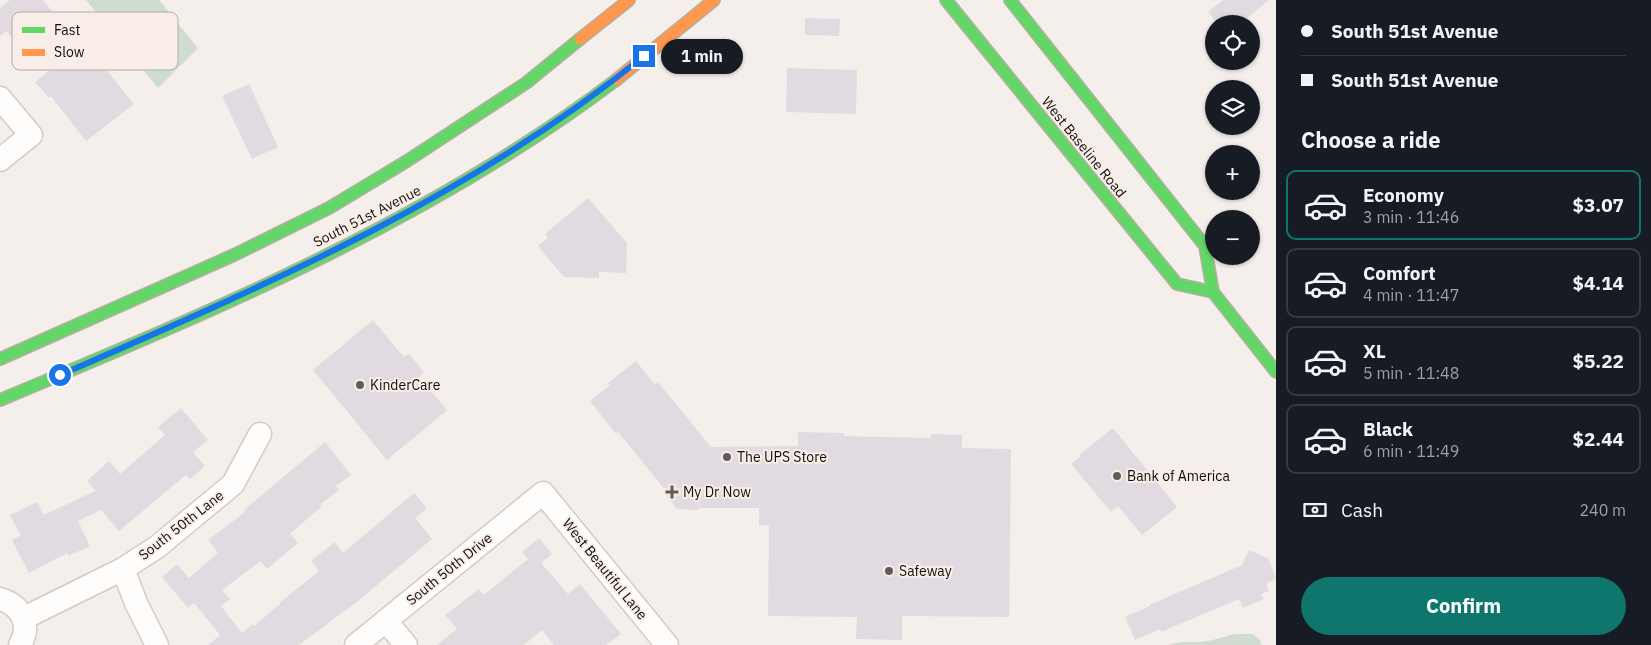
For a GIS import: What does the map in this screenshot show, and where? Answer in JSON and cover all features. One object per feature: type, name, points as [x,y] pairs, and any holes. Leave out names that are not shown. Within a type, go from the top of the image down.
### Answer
[{"type":"main road","name":"South 51st Avenue","points":[[0,359],[234,256],[329,208],[407,161],[526,83],[629,0]]},
{"type":"main road","name":"South 51st Avenue","points":[[0,400],[275,280],[436,198],[518,148],[585,103],[714,0]]},
{"type":"main road","name":"West Baseline Road","points":[[946,0],[1177,284],[1213,292]]},
{"type":"main road","points":[[1010,0],[1205,246],[1213,292],[1276,372]]},
{"type":"street","points":[[0,98],[31,135],[0,160]]},
{"type":"street","name":"South 50th Lane","points":[[24,618],[78,593],[123,569],[157,547],[233,484],[260,434]]},
{"type":"street","name":"South 50th Drive","points":[[356,645],[543,493]]},
{"type":"street","name":"West Beautiful Lane","points":[[543,493],[667,645]]},
{"type":"street","points":[[123,569],[136,604],[157,645]]},
{"type":"street","points":[[2,598],[17,608],[24,618],[25,635],[20,645]]},
{"type":"street","points":[[386,621],[406,645]]},
{"type":"green space","points":[[86,0],[159,0],[169,12],[96,12]]},
{"type":"green space","points":[[178,23],[198,48],[178,68]]},
{"type":"green space","points":[[143,70],[176,70],[158,88]]},
{"type":"green space","points":[[1233,634],[1253,634],[1260,640],[1262,645],[1168,645],[1180,642],[1201,642]]},
{"type":"building","points":[[10,0],[43,0],[53,12],[12,12],[12,38],[7,31],[0,36],[0,8]]},
{"type":"building","points":[[1223,0],[1269,0],[1251,15],[1210,15],[1208,12]]},
{"type":"building","points":[[805,18],[840,19],[839,36],[805,35]]},
{"type":"building","points":[[787,68],[857,70],[856,114],[786,112]]},
{"type":"building","points":[[50,70],[106,70],[134,104],[86,141],[51,96],[49,98],[35,82]]},
{"type":"building","points":[[249,84],[278,147],[252,159],[222,96]]},
{"type":"building","points":[[588,198],[627,243],[626,273],[599,272],[599,278],[564,277],[538,246],[548,238],[545,234]]},
{"type":"building","points":[[373,320],[404,357],[409,354],[424,372],[419,377],[447,410],[387,460],[313,370]]},
{"type":"building","name":"Safeway","points":[[636,361],[655,385],[658,382],[711,447],[798,446],[798,432],[844,433],[844,436],[931,438],[931,434],[962,435],[962,448],[1011,449],[1009,617],[902,616],[902,640],[856,639],[857,617],[768,616],[769,525],[759,526],[759,508],[677,509],[665,494],[667,492],[590,401],[610,385],[608,383]]},
{"type":"building","points":[[181,408],[208,440],[193,452],[205,466],[190,479],[186,475],[119,531],[101,510],[78,521],[90,546],[68,556],[67,553],[29,573],[12,540],[21,535],[10,515],[37,502],[44,515],[95,491],[87,481],[109,461],[120,474],[165,435],[158,427]]},
{"type":"building","name":"Bank of America","points":[[1113,428],[1177,507],[1142,535],[1118,506],[1111,512],[1071,464],[1080,457],[1079,455]]},
{"type":"building","points":[[325,442],[351,475],[336,486],[339,490],[321,504],[322,506],[290,534],[298,543],[267,569],[261,561],[222,590],[230,599],[221,606],[242,633],[253,624],[254,626],[319,571],[311,561],[335,542],[343,553],[414,493],[427,508],[415,518],[432,539],[358,601],[299,645],[208,645],[220,635],[194,603],[188,608],[162,577],[177,564],[189,578],[218,553],[208,540],[245,512],[244,510]]},
{"type":"building","points":[[539,538],[552,554],[541,563],[568,594],[580,584],[621,634],[606,645],[554,645],[542,630],[524,645],[437,645],[457,629],[445,615],[479,589],[484,595],[528,559],[522,552]]},
{"type":"building","points":[[1249,550],[1268,558],[1276,578],[1266,584],[1269,591],[1261,594],[1264,599],[1243,608],[1239,599],[1161,632],[1160,629],[1135,640],[1125,617],[1242,565]]},
{"type":"traffic: fast","points":[[946,0],[1177,284],[1213,292]]},
{"type":"traffic: fast","points":[[1010,0],[1205,246],[1213,292],[1276,372]]},
{"type":"traffic: fast","points":[[0,359],[234,255],[329,208],[407,161],[526,83],[580,39]]},
{"type":"traffic: fast","points":[[0,400],[239,297],[318,260],[396,220],[471,177],[545,131],[616,80]]},
{"type":"traffic: slow","points":[[580,39],[629,0]]},
{"type":"traffic: slow","points":[[616,80],[714,0]]},
{"type":"place","name":"KinderCare","points":[[360,385]]},
{"type":"place","name":"The UPS Store","points":[[727,457]]},
{"type":"place","name":"Bank of America","points":[[1117,476]]},
{"type":"place","name":"My Dr Now","points":[[672,492]]},
{"type":"place","name":"Safeway","points":[[889,571]]},
{"type":"route","points":[[60,375],[275,280],[436,198],[511,152],[585,103],[644,56]]}]
